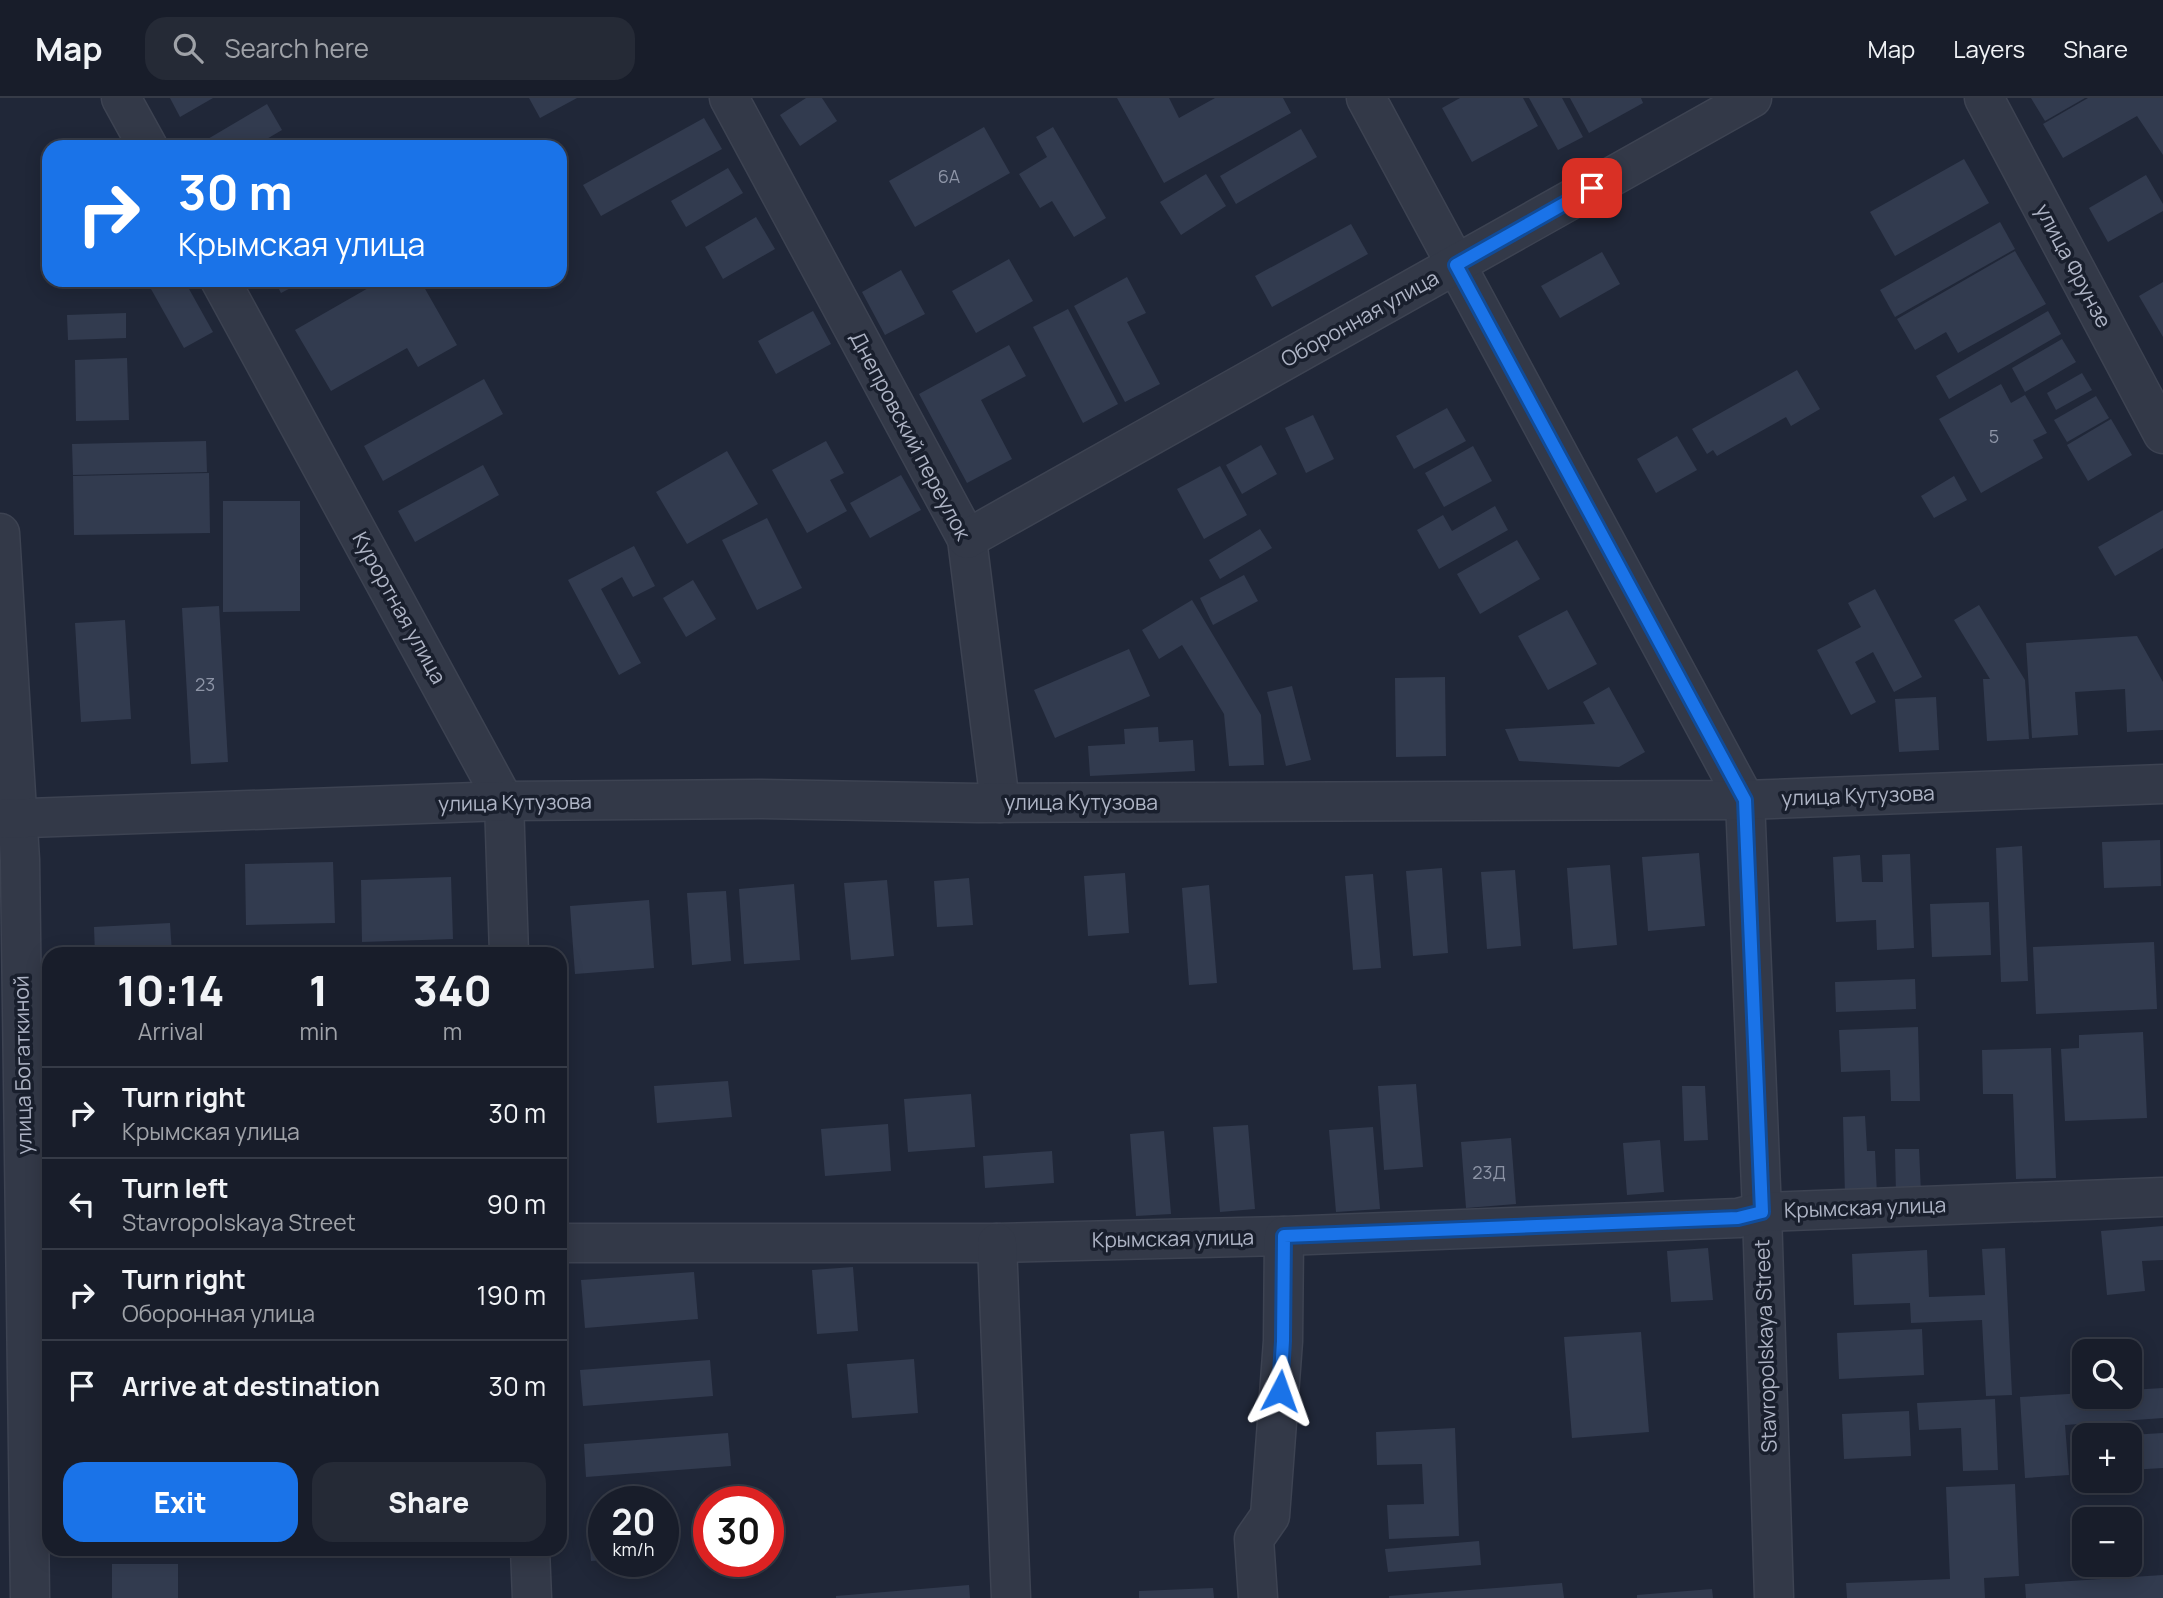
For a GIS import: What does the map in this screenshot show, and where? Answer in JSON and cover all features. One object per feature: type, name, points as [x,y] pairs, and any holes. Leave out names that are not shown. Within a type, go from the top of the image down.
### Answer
[{"type":"street","points":[[121,98],[144,140]]},
{"type":"street","name":"Днепровский переулок","points":[[729,98],[967,539],[1000,803]]},
{"type":"street","name":"Stavropolskaya Street","points":[[1366,98],[1745,800],[1774,1598]]},
{"type":"street","name":"Оборонная улица","points":[[967,539],[1752,98]]},
{"type":"street","name":"улица Фрунзе","points":[[1984,98],[2163,434]]},
{"type":"street","name":"Курортная улица","points":[[224,287],[504,801],[509,947]]},
{"type":"street","name":"улица Богаткиной","points":[[0,533],[30,1598]]},
{"type":"street","name":"улица Кутузова","points":[[9,819],[504,801],[759,799],[1000,803],[1745,800],[2163,784]]},
{"type":"street","name":"Крымская улица","points":[[567,1243],[997,1243],[1284,1236],[1738,1218],[1762,1212],[2163,1197]]},
{"type":"street","points":[[1258,1598],[1254,1539],[1270,1516],[1283,1341],[1284,1236]]},
{"type":"street","points":[[997,1243],[1011,1598]]},
{"type":"street","points":[[530,1556],[532,1598]]},
{"type":"building","points":[[170,98],[213,98],[180,117]]},
{"type":"building","points":[[529,98],[577,98],[540,118]]},
{"type":"building","points":[[806,98],[822,98],[837,121],[800,146],[780,115]]},
{"type":"building","points":[[1117,98],[1169,98],[1179,118],[1215,98],[1283,98],[1291,113],[1164,183]]},
{"type":"building","points":[[1460,98],[1523,98],[1538,126],[1472,162],[1442,108]]},
{"type":"building","points":[[1529,98],[1562,98],[1583,137],[1558,150]]},
{"type":"building","points":[[1570,98],[1641,98],[1643,103],[1589,133]]},
{"type":"building","points":[[2031,98],[2085,98],[2045,121]]},
{"type":"building","points":[[2088,98],[2163,98],[2163,155],[2137,116],[2063,158],[2043,124]]},
{"type":"building","points":[[267,104],[282,130],[265,140],[206,140]]},
{"type":"building","points":[[704,118],[722,149],[601,216],[583,185]]},
{"type":"building","points":[[984,127],[1010,173],[915,227],[889,181]]},
{"type":"building","points":[[1053,127],[1106,218],[1074,237],[1052,201],[1040,208],[1019,174],[1047,157],[1036,137]]},
{"type":"building","points":[[1301,129],[1317,157],[1236,204],[1220,176]]},
{"type":"building","points":[[1964,159],[1989,203],[1895,256],[1870,212]]},
{"type":"building","points":[[728,168],[743,193],[686,227],[671,201]]},
{"type":"building","points":[[1206,174],[1226,206],[1181,235],[1160,202]]},
{"type":"building","points":[[2146,175],[2163,204],[2163,211],[2108,242],[2089,208]]},
{"type":"building","points":[[756,217],[775,249],[723,279],[705,247]]},
{"type":"building","points":[[2000,222],[2015,249],[1895,317],[1880,290]]},
{"type":"building","points":[[1351,224],[1368,254],[1272,307],[1255,276]]},
{"type":"building","points":[[2015,251],[2046,304],[1958,353],[1946,332],[1915,350],[1897,319]]},
{"type":"building","points":[[1602,252],[1620,284],[1560,318],[1541,286]]},
{"type":"building","points":[[1009,259],[1033,301],[976,333],[952,291]]},
{"type":"building","points":[[901,270],[925,314],[885,335],[862,292]]},
{"type":"building","points":[[1127,277],[1146,313],[1127,322],[1160,384],[1125,402],[1074,306]]},
{"type":"building","points":[[2163,282],[2163,337],[2139,296]]},
{"type":"building","points":[[150,287],[188,287],[213,332],[184,348]]},
{"type":"building","points":[[278,287],[293,287],[281,293]]},
{"type":"building","points":[[370,287],[424,287],[457,345],[418,367],[407,348],[331,391],[295,330]]},
{"type":"building","points":[[1068,309],[1118,404],[1083,423],[1033,327]]},
{"type":"building","points":[[813,311],[831,344],[776,374],[758,341]]},
{"type":"building","points":[[2048,311],[2061,334],[1949,399],[1936,376]]},
{"type":"building","points":[[126,313],[126,338],[68,340],[67,315]]},
{"type":"building","points":[[2062,339],[2076,362],[2025,392],[2012,368]]},
{"type":"building","points":[[1009,345],[1026,376],[981,400],[1012,459],[967,483],[919,394]]},
{"type":"building","points":[[127,358],[129,420],[76,421],[75,360]]},
{"type":"building","points":[[1797,370],[1820,409],[1791,426],[1786,417],[1717,456],[1713,450],[1707,454],[1692,429]]},
{"type":"building","points":[[2082,373],[2092,390],[2056,410],[2047,393]]},
{"type":"building","points":[[484,379],[503,414],[383,481],[364,446]]},
{"type":"building","points":[[2001,384],[2011,403],[2025,395],[2047,433],[2033,440],[2043,458],[1981,493],[1939,419]]},
{"type":"building","points":[[2096,396],[2109,418],[2067,442],[2054,420]]},
{"type":"building","points":[[1447,408],[1466,441],[1414,469],[1396,436]]},
{"type":"building","points":[[1313,415],[1334,459],[1306,473],[1285,428]]},
{"type":"building","points":[[2111,419],[2132,455],[2088,481],[2067,445]]},
{"type":"building","points":[[1677,436],[1697,470],[1656,493],[1637,459]]},
{"type":"building","points":[[206,441],[207,472],[73,475],[72,444]]},
{"type":"building","points":[[826,441],[844,473],[830,480],[847,511],[807,533],[772,470]]},
{"type":"building","points":[[1261,445],[1277,474],[1242,494],[1226,465]]},
{"type":"building","points":[[1473,446],[1492,481],[1444,507],[1425,473]]},
{"type":"building","points":[[727,451],[758,504],[687,544],[656,492]]},
{"type":"building","points":[[483,465],[499,495],[415,542],[398,511]]},
{"type":"building","points":[[1220,466],[1247,515],[1204,539],[1177,489]]},
{"type":"building","points":[[209,473],[210,533],[74,535],[73,476]]},
{"type":"building","points":[[901,475],[921,510],[870,538],[850,503]]},
{"type":"building","points":[[1954,476],[1967,500],[1934,518],[1921,496]]},
{"type":"building","points":[[223,501],[300,501],[300,611],[223,612]]},
{"type":"building","points":[[1495,506],[1508,530],[1439,569],[1417,530],[1443,515],[1452,531]]},
{"type":"building","points":[[2163,510],[2163,548],[2115,576],[2098,547]]},
{"type":"building","points":[[767,518],[802,588],[757,610],[722,540]]},
{"type":"building","points":[[1260,529],[1272,548],[1220,579],[1209,560]]},
{"type":"building","points":[[1517,540],[1540,579],[1480,614],[1457,574]]},
{"type":"building","points":[[634,546],[655,586],[633,597],[622,577],[601,589],[641,663],[619,675],[568,580]]},
{"type":"building","points":[[1244,575],[1258,601],[1213,625],[1200,598]]},
{"type":"building","points":[[693,580],[716,619],[686,637],[663,598]]},
{"type":"building","points":[[1875,589],[1922,677],[1894,692],[1873,652],[1855,662],[1876,702],[1851,715],[1817,650],[1861,627],[1848,603]]},
{"type":"building","points":[[1192,600],[1261,715],[1264,765],[1229,766],[1224,714],[1182,645],[1159,659],[1142,630]]},
{"type":"building","points":[[1979,605],[2025,680],[2029,739],[1987,741],[1983,679],[1990,679],[1954,620]]},
{"type":"building","points":[[219,606],[228,762],[191,764],[182,608]]},
{"type":"building","points":[[1567,610],[1597,664],[1548,690],[1518,636]]},
{"type":"building","points":[[125,620],[131,719],[81,722],[75,623]]},
{"type":"building","points":[[2137,636],[2163,682],[2163,730],[2127,732],[2125,689],[2075,692],[2078,735],[2032,738],[2026,643]]},
{"type":"building","points":[[1129,649],[1150,696],[1055,738],[1034,690]]},
{"type":"building","points":[[1445,677],[1446,756],[1396,757],[1395,678]]},
{"type":"building","points":[[1292,686],[1311,760],[1286,766],[1267,692]]},
{"type":"building","points":[[1609,687],[1645,752],[1619,767],[1519,761],[1505,729],[1595,724],[1583,702]]},
{"type":"building","points":[[1936,697],[1939,750],[1899,752],[1895,699]]},
{"type":"building","points":[[1158,727],[1159,742],[1193,740],[1195,771],[1090,776],[1088,746],[1125,744],[1124,729]]},
{"type":"building","points":[[2160,840],[2161,886],[2104,888],[2102,842]]},
{"type":"building","points":[[2022,846],[2028,981],[2001,982],[1996,848]]},
{"type":"building","points":[[1699,853],[1705,926],[1648,931],[1642,857]]},
{"type":"building","points":[[1910,854],[1914,948],[1877,950],[1876,920],[1836,922],[1833,857],[1860,855],[1862,882],[1883,882],[1882,855]]},
{"type":"building","points":[[333,862],[335,923],[246,925],[245,864]]},
{"type":"building","points":[[1610,865],[1617,945],[1573,949],[1567,868]]},
{"type":"building","points":[[1442,868],[1448,953],[1413,956],[1406,871]]},
{"type":"building","points":[[1515,870],[1521,946],[1487,949],[1481,872]]},
{"type":"building","points":[[1125,873],[1129,933],[1088,936],[1084,876]]},
{"type":"building","points":[[1373,874],[1381,968],[1353,970],[1345,876]]},
{"type":"building","points":[[451,877],[453,939],[362,942],[361,880]]},
{"type":"building","points":[[969,878],[973,925],[937,927],[934,881]]},
{"type":"building","points":[[887,880],[894,956],[851,960],[844,883]]},
{"type":"building","points":[[794,884],[800,960],[744,964],[739,889]]},
{"type":"building","points":[[1209,885],[1217,983],[1189,985],[1182,888]]},
{"type":"building","points":[[726,891],[731,961],[692,965],[687,893]]},
{"type":"building","points":[[649,900],[654,968],[575,974],[570,906]]},
{"type":"building","points":[[1989,902],[1991,955],[1932,957],[1930,904]]},
{"type":"building","points":[[170,923],[172,947],[95,947],[94,927]]},
{"type":"building","points":[[2154,942],[2157,1009],[2036,1014],[2033,947]]},
{"type":"building","points":[[1915,979],[1916,1009],[1836,1012],[1835,982]]},
{"type":"building","points":[[1918,1027],[1920,1101],[1891,1101],[1890,1070],[1841,1072],[1839,1030]]},
{"type":"building","points":[[2143,1032],[2147,1118],[2065,1121],[2061,1049],[2079,1048],[2079,1035]]},
{"type":"building","points":[[2051,1048],[2056,1178],[2016,1179],[2013,1094],[1983,1094],[1982,1050]]},
{"type":"building","points":[[728,1081],[732,1117],[657,1123],[654,1086]]},
{"type":"building","points":[[1416,1084],[1423,1167],[1384,1170],[1378,1086]]},
{"type":"building","points":[[1682,1086],[1705,1086],[1708,1140],[1684,1141]]},
{"type":"building","points":[[971,1094],[975,1147],[908,1152],[904,1099]]},
{"type":"building","points":[[1865,1116],[1867,1151],[1875,1151],[1877,1195],[1845,1196],[1843,1117]]},
{"type":"building","points":[[888,1124],[891,1171],[825,1176],[821,1129]]},
{"type":"building","points":[[1248,1125],[1255,1209],[1220,1212],[1213,1127]]},
{"type":"building","points":[[1373,1127],[1380,1209],[1336,1212],[1329,1130]]},
{"type":"building","points":[[1164,1131],[1171,1214],[1136,1216],[1130,1134]]},
{"type":"building","points":[[1511,1138],[1516,1204],[1466,1208],[1461,1142]]},
{"type":"building","points":[[1660,1140],[1664,1192],[1627,1195],[1623,1143]]},
{"type":"building","points":[[1895,1149],[1919,1149],[1921,1193],[1896,1194]]},
{"type":"building","points":[[1052,1151],[1054,1183],[985,1188],[983,1156]]},
{"type":"building","points":[[2163,1226],[2163,1260],[2142,1261],[2145,1291],[2107,1295],[2101,1231]]},
{"type":"building","points":[[1708,1248],[1713,1300],[1671,1302],[1667,1251]]},
{"type":"building","points":[[2005,1248],[2012,1395],[1986,1396],[1982,1320],[1911,1323],[1910,1303],[1854,1305],[1852,1254],[1927,1250],[1929,1297],[1985,1295],[1982,1249]]},
{"type":"building","points":[[853,1267],[858,1331],[817,1334],[812,1270]]},
{"type":"building","points":[[694,1272],[698,1319],[585,1328],[581,1280]]},
{"type":"building","points":[[1922,1329],[1924,1375],[1839,1379],[1837,1333]]},
{"type":"building","points":[[1641,1332],[1649,1432],[1572,1438],[1564,1337]]},
{"type":"building","points":[[914,1359],[918,1413],[852,1418],[847,1364]]},
{"type":"building","points":[[710,1360],[713,1396],[583,1406],[580,1370]]},
{"type":"building","points":[[2163,1388],[2163,1418],[2065,1425],[2069,1475],[2025,1478],[2020,1397],[2072,1394],[2072,1409],[2142,1409],[2142,1389]]},
{"type":"building","points":[[1995,1399],[1998,1470],[1963,1471],[1961,1428],[1919,1430],[1917,1403]]},
{"type":"building","points":[[1909,1411],[1911,1456],[1844,1459],[1842,1414]]},
{"type":"building","points":[[1455,1428],[1459,1536],[1389,1539],[1387,1505],[1424,1504],[1422,1464],[1377,1465],[1376,1432]]},
{"type":"building","points":[[728,1433],[731,1466],[586,1477],[584,1444]]},
{"type":"building","points":[[2163,1433],[2163,1468],[2142,1469],[2142,1434]]},
{"type":"building","points":[[2015,1484],[2019,1576],[1984,1578],[1985,1598],[1847,1598],[1846,1583],[1950,1579],[1946,1487]]},
{"type":"building","points":[[1479,1541],[1481,1565],[1388,1572],[1385,1549]]},
{"type":"building","points":[[112,1564],[178,1564],[178,1598],[112,1598]]},
{"type":"building","points":[[2163,1575],[2163,1598],[2026,1598],[2025,1584]]},
{"type":"building","points":[[1562,1583],[1564,1598],[1389,1598],[1389,1596]]},
{"type":"building","points":[[969,1585],[970,1598],[836,1598],[836,1596]]},
{"type":"building","points":[[1213,1588],[1214,1598],[1139,1598],[1139,1591]]},
{"type":"building","points":[[1712,1589],[1713,1598],[1637,1598],[1637,1595]]},
{"type":"route","points":[[1280,1391],[1284,1236],[1738,1218],[1762,1212],[1745,800],[1456,265],[1592,188]]}]
